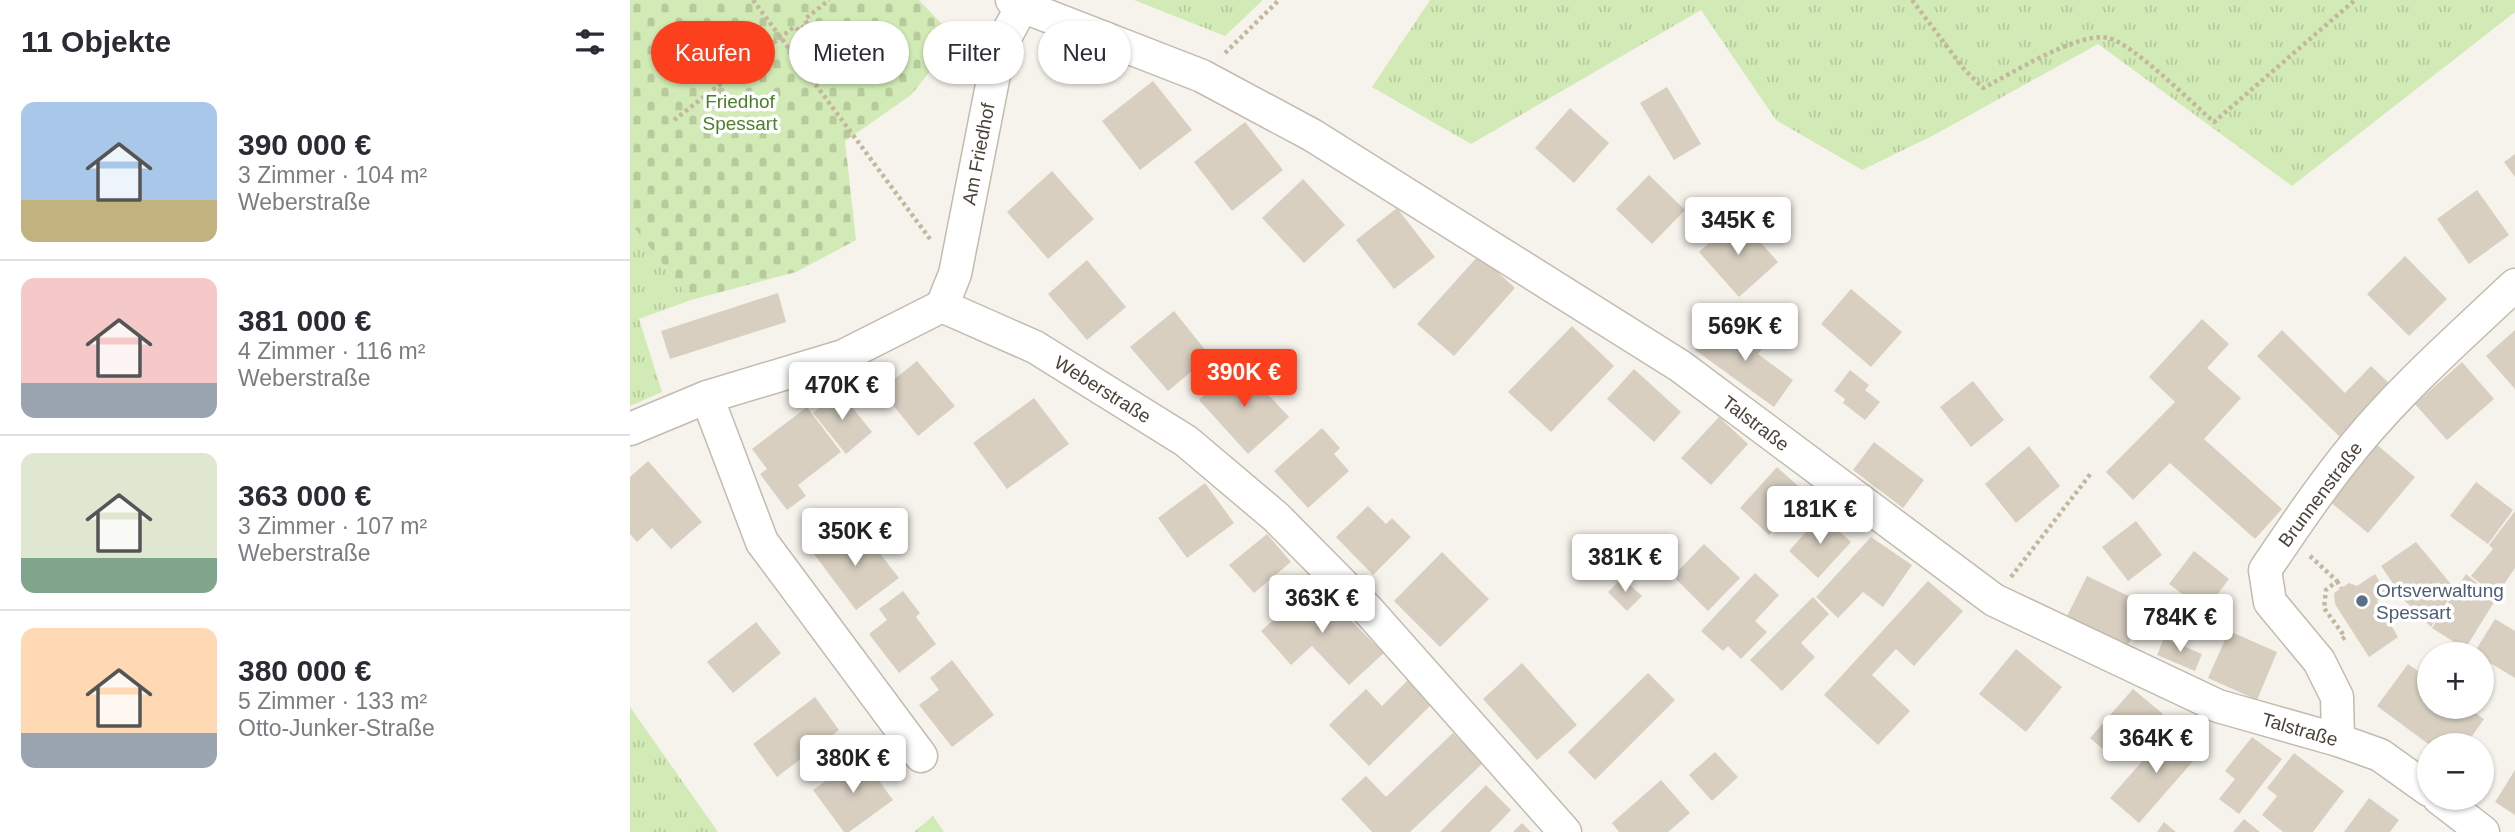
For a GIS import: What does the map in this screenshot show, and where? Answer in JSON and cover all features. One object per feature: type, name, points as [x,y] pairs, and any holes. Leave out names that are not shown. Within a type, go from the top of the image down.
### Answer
[{"type":"street","name":"Talstraße","points":[[1017,3],[1202,76],[1312,135],[1680,366],[1994,600],[2218,706],[2338,740],[2380,755],[2417,781]]},
{"type":"street","name":"Am Friedhof","points":[[942,306],[955,274],[999,48],[1017,3]]},
{"type":"street","name":"Brunnenstraße","points":[[2338,740],[2337,697],[2319,660],[2270,602],[2265,570],[2357,443],[2421,373],[2515,285]]},
{"type":"street","points":[[630,429],[707,397],[843,356],[942,306]]},
{"type":"street","name":"Weberstraße","points":[[942,306],[1035,347],[1186,441],[1276,517],[1368,610],[1565,832]]},
{"type":"street","points":[[707,397],[762,542],[921,756]]},
{"type":"street","points":[[2455,810],[2483,832]]},
{"type":"path","points":[[753,0],[955,274]]},
{"type":"path","points":[[674,120],[794,27],[799,30],[807,24],[805,19],[829,0]]},
{"type":"path","points":[[1202,76],[1279,0]]},
{"type":"path","points":[[1912,0],[1964,69],[1983,88],[2078,40],[2107,37],[2126,46],[2214,122],[2355,0]]},
{"type":"path","points":[[1994,600],[2092,472]]},
{"type":"path","points":[[2288,536],[2337,581],[2341,588]]},
{"type":"path","points":[[2334,647],[2345,637],[2324,608],[2326,590],[2337,581]]},
{"type":"green space","name":"Friedhof Spessart","points":[[630,0],[919,0],[939,21],[923,21],[923,80],[911,95],[845,141],[856,240],[796,272],[691,300],[630,222]]},
{"type":"green space","points":[[1134,0],[1263,0],[1225,36]]},
{"type":"green space","points":[[1430,0],[2515,0],[2515,12],[2292,186],[2098,44],[1934,135],[1862,170],[1776,120],[1701,10],[1471,144],[1372,87]]},
{"type":"green space","points":[[630,222],[691,300],[639,319],[662,392],[630,406]]},
{"type":"green space","points":[[630,707],[718,832],[630,832]]},
{"type":"green space","points":[[933,816],[944,832],[914,832]]},
{"type":"building","points":[[1153,81],[1192,130],[1140,170],[1102,121]]},
{"type":"building","points":[[1667,87],[1701,144],[1674,160],[1640,103]]},
{"type":"building","points":[[1570,108],[1609,143],[1574,183],[1535,148]]},
{"type":"building","points":[[1245,122],[1283,170],[1232,211],[1194,162]]},
{"type":"building","points":[[2515,154],[2515,177],[2504,162]]},
{"type":"building","points":[[1052,171],[1094,219],[1048,259],[1007,212]]},
{"type":"building","points":[[1649,175],[1685,210],[1652,244],[1616,209]]},
{"type":"building","points":[[1303,179],[1345,225],[1304,263],[1262,218]]},
{"type":"building","points":[[2477,190],[2509,235],[2469,264],[2437,219]]},
{"type":"building","points":[[1397,208],[1435,257],[1394,289],[1356,240]]},
{"type":"building","points":[[1738,217],[1778,262],[1739,297],[1699,252]]},
{"type":"building","points":[[1479,255],[1515,288],[1454,356],[1417,324]]},
{"type":"building","points":[[2405,256],[2447,299],[2409,336],[2367,294]]},
{"type":"building","points":[[1087,260],[1126,307],[1087,340],[1048,294]]},
{"type":"building","points":[[1851,289],[1902,332],[1871,367],[1821,324]]},
{"type":"building","points":[[778,293],[786,322],[670,359],[661,331]]},
{"type":"building","points":[[1174,311],[1210,356],[1168,391],[1130,347]]},
{"type":"building","points":[[2202,319],[2229,344],[2207,368],[2241,398],[2204,439],[2282,509],[2255,539],[2170,463],[2133,500],[2106,472],[2175,402],[2149,377]]},
{"type":"building","points":[[1713,325],[1728,336],[1735,325],[1764,346],[1758,354],[1793,380],[1774,407],[1695,350]]},
{"type":"building","points":[[1572,326],[1614,366],[1551,432],[1508,392]]},
{"type":"building","points":[[2282,330],[2345,393],[2371,366],[2391,385],[2341,438],[2257,356]]},
{"type":"building","points":[[2515,330],[2515,389],[2486,356]]},
{"type":"building","points":[[917,361],[955,406],[918,436],[881,390]]},
{"type":"building","points":[[2462,362],[2494,399],[2447,440],[2415,404]]},
{"type":"building","points":[[1239,363],[1289,417],[1248,454],[1199,400]]},
{"type":"building","points":[[1634,369],[1681,412],[1654,442],[1607,399]]},
{"type":"building","points":[[1850,370],[1869,385],[1865,390],[1880,402],[1865,420],[1843,403],[1845,399],[1834,391]]},
{"type":"building","points":[[1973,381],[2004,420],[1971,447],[1940,407]]},
{"type":"building","points":[[839,391],[872,432],[846,454],[813,413]]},
{"type":"building","points":[[1034,398],[1069,444],[1007,489],[973,443]]},
{"type":"building","points":[[807,407],[841,452],[798,485],[806,496],[787,510],[760,474],[767,469],[752,449]]},
{"type":"building","points":[[1719,417],[1748,444],[1711,485],[1681,458]]},
{"type":"building","points":[[1322,428],[1340,448],[1334,454],[1349,471],[1308,508],[1274,471]]},
{"type":"building","points":[[1874,442],[1924,480],[1903,508],[1853,470]]},
{"type":"building","points":[[2376,444],[2415,477],[2368,533],[2329,501]]},
{"type":"building","points":[[2029,446],[2060,486],[2016,523],[1985,484]]},
{"type":"building","points":[[648,461],[702,522],[671,549],[652,528],[637,542],[630,534],[630,477]]},
{"type":"building","points":[[1777,467],[1807,494],[1769,535],[1740,508]]},
{"type":"building","points":[[2476,482],[2513,510],[2488,544],[2450,516]]},
{"type":"building","points":[[1205,483],[1234,523],[1187,558],[1158,518]]},
{"type":"building","points":[[1368,506],[1386,524],[1392,518],[1411,537],[1373,575],[1336,537]]},
{"type":"building","points":[[2515,511],[2515,568],[2496,596],[2471,576],[2493,549],[2489,545]]},
{"type":"building","points":[[1821,515],[1851,542],[1818,578],[1789,551]]},
{"type":"building","points":[[2136,521],[2162,555],[2128,581],[2102,547]]},
{"type":"building","points":[[837,529],[852,548],[867,537],[899,578],[856,610],[811,550]]},
{"type":"building","points":[[1267,534],[1291,562],[1254,593],[1229,565]]},
{"type":"building","points":[[1871,537],[1912,565],[1883,607],[1863,592],[1838,618],[1816,597]]},
{"type":"building","points":[[2416,542],[2455,589],[2431,627],[2405,601],[2381,566]]},
{"type":"building","points":[[1704,544],[1740,578],[1708,611],[1673,576]]},
{"type":"building","points":[[2194,551],[2229,579],[2205,611],[2169,584]]},
{"type":"building","points":[[1442,552],[1489,599],[1440,647],[1394,601]]},
{"type":"building","points":[[1755,573],[1779,595],[1755,621],[1767,632],[1741,659],[1728,646],[1723,651],[1701,631]]},
{"type":"building","points":[[2375,574],[2387,594],[2377,601],[2398,637],[2369,657],[2335,604],[2334,593],[2349,583],[2357,586]]},
{"type":"building","points":[[2466,574],[2496,599],[2469,642],[2454,642],[2432,628]]},
{"type":"building","points":[[2087,576],[2147,605],[2127,647],[2066,618]]},
{"type":"building","points":[[1622,578],[1642,596],[1627,611],[1608,592]]},
{"type":"building","points":[[1317,581],[1345,615],[1384,653],[1349,685],[1312,646],[1291,665],[1261,631]]},
{"type":"building","points":[[1928,581],[1963,611],[1914,666],[1896,649],[1872,675],[1910,711],[1878,745],[1824,695]]},
{"type":"building","points":[[903,591],[920,613],[916,617],[936,644],[899,673],[869,634],[887,620],[879,609]]},
{"type":"building","points":[[1813,597],[1829,614],[1801,643],[1815,657],[1782,691],[1750,660]]},
{"type":"building","points":[[2495,619],[2515,631],[2515,678],[2494,665],[2494,642],[2481,642]]},
{"type":"building","points":[[756,622],[781,653],[733,693],[707,662]]},
{"type":"building","points":[[2229,631],[2277,652],[2257,700],[2208,678]]},
{"type":"building","points":[[2164,638],[2202,654],[2195,671],[2157,655]]},
{"type":"building","points":[[2016,649],[2062,687],[2026,732],[1979,694]]},
{"type":"building","points":[[952,660],[994,715],[952,747],[919,705],[939,690],[930,678]]},
{"type":"building","points":[[1522,663],[1577,725],[1537,760],[1483,699]]},
{"type":"building","points":[[2408,664],[2417,670],[2417,719],[2484,719],[2474,733],[2417,733],[2417,736],[2377,706]]},
{"type":"building","points":[[1648,673],[1675,700],[1595,780],[1568,752]]},
{"type":"building","points":[[1409,679],[1433,703],[1369,766],[1329,725],[1366,689],[1382,706]]},
{"type":"building","points":[[2133,689],[2163,714],[2130,752],[2122,745],[2111,756],[2090,738]]},
{"type":"building","points":[[815,697],[839,730],[777,777],[753,744]]},
{"type":"building","points":[[2173,726],[2202,751],[2139,823],[2110,798]]},
{"type":"building","points":[[1453,733],[1483,763],[1410,832],[1372,832],[1341,799],[1366,776],[1386,797]]},
{"type":"building","points":[[2252,737],[2282,759],[2239,814],[2219,799],[2235,779],[2225,771]]},
{"type":"building","points":[[1715,752],[1738,777],[1712,801],[1689,775]]},
{"type":"building","points":[[2294,753],[2344,791],[2313,832],[2283,832],[2262,815],[2277,796],[2267,788]]},
{"type":"building","points":[[861,756],[893,800],[849,832],[844,832],[813,790]]},
{"type":"building","points":[[2515,770],[2515,815],[2495,802]]},
{"type":"building","points":[[1661,780],[1690,813],[1668,832],[1619,832],[1612,823]]},
{"type":"building","points":[[1486,785],[1511,810],[1490,832],[1440,832]]},
{"type":"building","points":[[2369,798],[2399,820],[2390,832],[2344,832]]},
{"type":"building","points":[[2244,819],[2260,832],[2233,832]]},
{"type":"building","points":[[2164,822],[2176,832],[2157,832]]},
{"type":"building","points":[[1522,823],[1531,832],[1513,832]]},
{"type":"place","name":"Ortsverwaltung Spessart","points":[[2362,601]]}]
